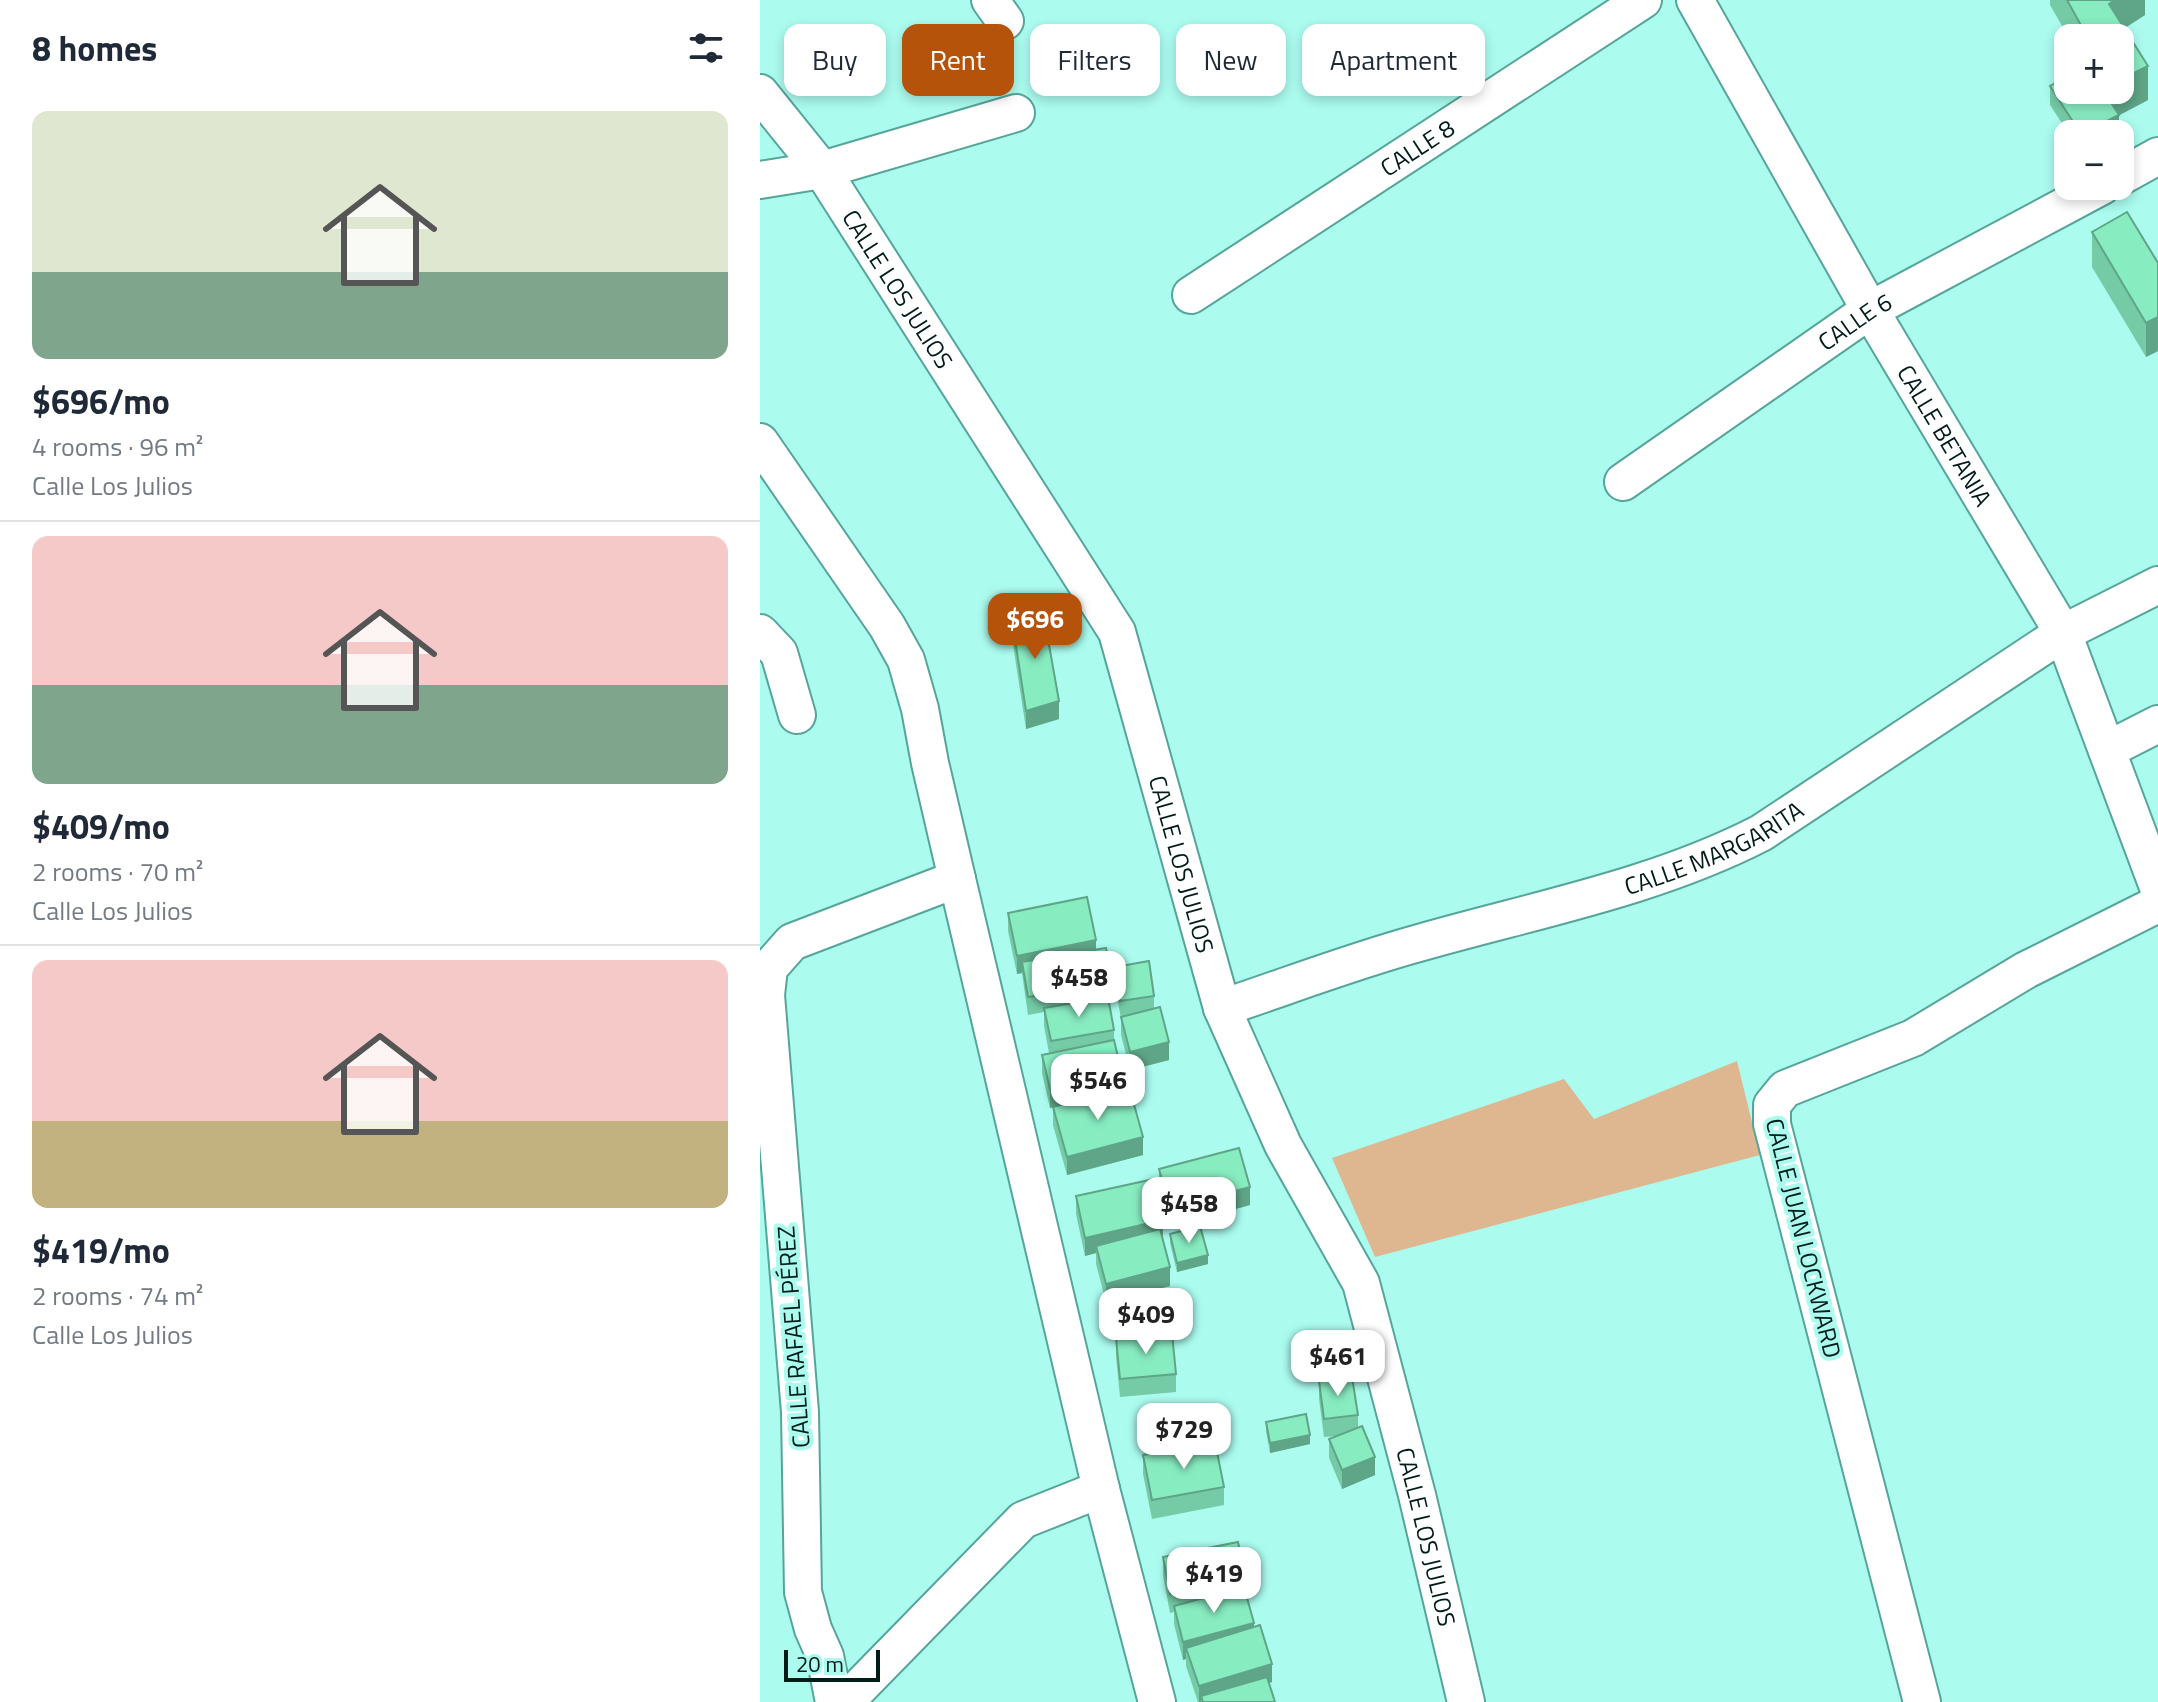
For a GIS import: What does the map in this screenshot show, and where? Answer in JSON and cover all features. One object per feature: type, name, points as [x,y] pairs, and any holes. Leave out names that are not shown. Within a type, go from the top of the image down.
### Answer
[{"type":"street","name":"CALLE 8","points":[[1191,295],[1643,0]]},
{"type":"street","name":"CALLE BETANIA","points":[[1695,0],[1870,310],[2063,633],[2158,887]]},
{"type":"street","name":"CALLE LOS JULIOS","points":[[760,93],[822,170],[1117,632],[1222,1008],[1283,1145],[1361,1283],[1417,1495],[1466,1702]]},
{"type":"street","points":[[760,180],[822,170],[1016,113]]},
{"type":"street","points":[[2134,169],[2158,156]]},
{"type":"street","name":"CALLE 6","points":[[1623,482],[1870,310],[2076,200]]},
{"type":"street","points":[[760,442],[887,626],[906,660],[920,709],[930,763],[1101,1489],[1157,1702]]},
{"type":"street","name":"CALLE MARGARITA","points":[[1222,1008],[1416,943],[1582,900],[1724,852],[1761,833],[2063,633],[2158,585]]},
{"type":"street","points":[[760,633],[779,653],[797,715]]},
{"type":"street","points":[[2107,750],[2158,724]]},
{"type":"street","name":"CALLE RAFAEL PÉREZ","points":[[834,1702],[825,1656],[813,1629],[803,1592],[800,1412],[766,995],[769,968],[792,942],[957,879]]},
{"type":"street","name":"CALLE JUAN LOCKWARD","points":[[1922,1702],[1772,1124],[1772,1105],[1785,1089],[1913,1038],[2026,970],[2158,904]]},
{"type":"street","points":[[845,1702],[1023,1520],[1101,1489]]},
{"type":"shaded area","points":[[1737,1061],[1760,1155],[1375,1257],[1332,1158],[1564,1079],[1594,1119]]},
{"type":"building","points":[[2067,0],[2115,0],[2109,4],[2122,24],[2080,24]]},
{"type":"building","points":[[2134,44],[2148,66],[2134,73]]},
{"type":"building","points":[[2062,104],[2112,104],[2119,115],[2109,120],[2072,120]]},
{"type":"building","points":[[2127,212],[2158,263],[2158,317],[2146,323],[2092,232]]},
{"type":"building","points":[[1043,611],[1059,701],[1026,711],[1012,620]]},
{"type":"building","points":[[1087,897],[1096,940],[1017,956],[1008,913]]},
{"type":"building","points":[[1106,948],[1112,983],[1028,997],[1022,962]]},
{"type":"building","points":[[1149,961],[1154,996],[1120,1001],[1115,967]]},
{"type":"building","points":[[1108,997],[1114,1030],[1051,1041],[1044,1008]]},
{"type":"building","points":[[1160,1007],[1169,1042],[1130,1052],[1121,1017]]},
{"type":"building","points":[[1114,1040],[1122,1074],[1050,1089],[1042,1055]]},
{"type":"building","points":[[1129,1086],[1143,1137],[1067,1157],[1053,1107]]},
{"type":"building","points":[[1239,1148],[1250,1187],[1170,1208],[1159,1169]]},
{"type":"building","points":[[1154,1179],[1163,1220],[1085,1238],[1076,1196]]},
{"type":"building","points":[[1200,1226],[1208,1255],[1177,1263],[1170,1234]]},
{"type":"building","points":[[1160,1229],[1170,1267],[1106,1284],[1096,1246]]},
{"type":"building","points":[[1172,1333],[1176,1374],[1120,1379],[1116,1338]]},
{"type":"building","points":[[1352,1377],[1358,1415],[1324,1419],[1319,1381]]},
{"type":"building","points":[[1306,1414],[1310,1435],[1270,1443],[1266,1422]]},
{"type":"building","points":[[1362,1426],[1375,1457],[1342,1470],[1329,1439]]},
{"type":"building","points":[[1215,1442],[1224,1487],[1152,1500],[1143,1455]]},
{"type":"building","points":[[1238,1542],[1246,1580],[1170,1594],[1163,1557]]},
{"type":"building","points":[[1244,1587],[1254,1623],[1183,1642],[1174,1606]]},
{"type":"building","points":[[1260,1625],[1272,1664],[1199,1686],[1186,1648]]},
{"type":"building","points":[[1267,1677],[1275,1702],[1203,1702],[1201,1696]]}]
